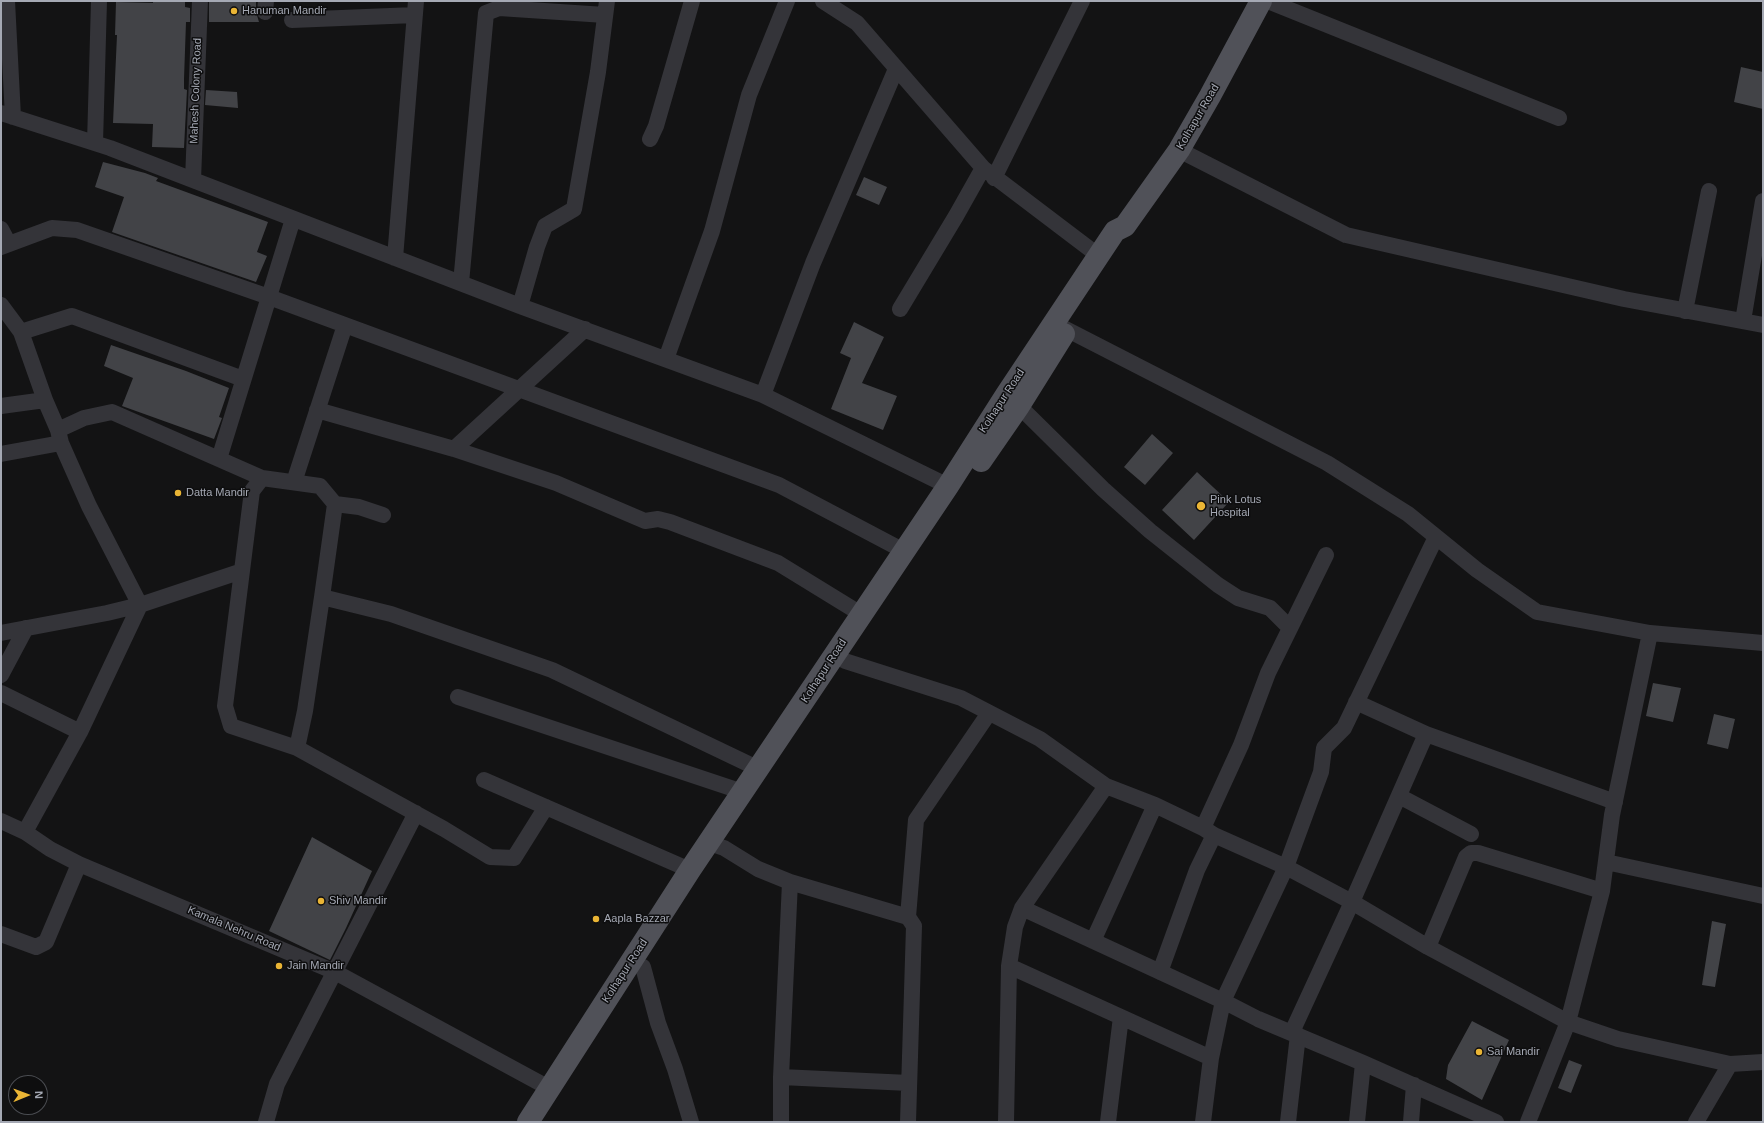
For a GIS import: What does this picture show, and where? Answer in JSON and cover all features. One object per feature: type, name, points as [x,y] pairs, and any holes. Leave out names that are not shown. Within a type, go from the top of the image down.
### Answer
[{"type":"main road","name":"Kolhapur Road","points":[[528,1122],[690,870],[716,845],[782,755],[1019,406],[1099,256],[1115,231],[1125,226],[1179,150],[1261,1]]},
{"type":"main road","name":"Kolhapur Road","points":[[543,1122],[624,993],[643,967],[681,908],[743,792],[948,486],[1006,395],[1061,326],[1124,240],[1125,226]]},
{"type":"street","points":[[7,1],[7,115],[95,144],[193,180],[520,306],[763,395],[948,486]]},
{"type":"street","points":[[95,144],[99,1]]},
{"type":"street","name":"Mahesh Colony Road","points":[[193,180],[200,1]]},
{"type":"street","points":[[650,140],[656,126],[692,1]]},
{"type":"street","points":[[666,359],[712,231],[749,94],[787,1]]},
{"type":"street","points":[[823,1],[857,23],[989,173],[1099,256]]},
{"type":"street","points":[[900,308],[956,216],[989,173],[1082,1]]},
{"type":"street","points":[[1268,1],[1559,118]]},
{"type":"street","points":[[461,283],[486,13],[498,8],[543,6],[606,8],[598,72],[574,209],[545,226],[537,247],[520,306]]},
{"type":"street","points":[[292,20],[416,8],[395,258]]},
{"type":"street","points":[[763,395],[813,263],[896,69]]},
{"type":"street","points":[[1179,150],[1346,235],[1624,300],[1763,325]]},
{"type":"street","points":[[1685,310],[1710,191]]},
{"type":"street","points":[[1743,321],[1763,201]]},
{"type":"street","points":[[219,459],[293,219]]},
{"type":"street","points":[[1,229],[5,246],[52,228],[77,230],[269,297],[779,485],[904,552]]},
{"type":"street","points":[[1,305],[21,332],[45,400],[89,506],[140,605]]},
{"type":"street","points":[[21,332],[72,316],[244,379]]},
{"type":"street","points":[[294,482],[345,325]]},
{"type":"street","points":[[1061,326],[1327,463],[1408,514],[1477,570],[1537,612],[1650,634],[1763,643]]},
{"type":"street","points":[[454,449],[585,330]]},
{"type":"street","points":[[1,406],[45,400]]},
{"type":"street","points":[[1019,406],[1103,489],[1150,531],[1218,585],[1238,598],[1270,608],[1290,628]]},
{"type":"street","points":[[317,410],[454,449],[556,483],[645,521],[658,519],[670,522],[778,563],[861,614]]},
{"type":"street","points":[[1,454],[60,436],[84,418],[112,412],[262,478],[320,486],[335,504],[359,507],[383,515]]},
{"type":"street","points":[[262,478],[252,491],[225,706],[231,726],[297,748],[416,813],[490,857],[514,858],[546,807]]},
{"type":"street","points":[[297,748],[305,711],[335,504]]},
{"type":"street","points":[[1203,1122],[1211,1058],[1223,1001],[1286,867],[1321,772],[1324,748],[1344,728],[1436,537]]},
{"type":"street","points":[[1160,972],[1197,870],[1209,832],[1268,673],[1326,555]]},
{"type":"street","points":[[1,633],[140,605],[242,571]]},
{"type":"street","points":[[322,597],[390,614],[552,670],[759,769]]},
{"type":"street","points":[[25,832],[80,732],[140,605]]},
{"type":"street","points":[[1,675],[26,628]]},
{"type":"street","points":[[1528,1122],[1568,1022],[1602,891],[1615,802],[1650,634]]},
{"type":"street","points":[[845,661],[961,698],[1040,739],[1106,786],[1156,805],[1209,832],[1286,867],[1352,902],[1428,947],[1568,1022],[1618,1039],[1730,1064],[1763,1062]]},
{"type":"street","points":[[1,693],[80,732]]},
{"type":"street","points":[[458,697],[743,792]]},
{"type":"street","points":[[1356,702],[1426,734],[1615,802]]},
{"type":"street","points":[[908,918],[916,820],[989,713]]},
{"type":"street","points":[[1288,1122],[1295,1034],[1426,734]]},
{"type":"street","points":[[484,780],[690,870]]},
{"type":"street","points":[[1006,1122],[1009,966],[1015,926],[1022,908],[1106,786]]},
{"type":"street","points":[[1399,796],[1471,834]]},
{"type":"street","points":[[1092,941],[1156,805]]},
{"type":"street","points":[[266,1122],[277,1084],[416,813]]},
{"type":"street","name":"Kamala Nehru Road","points":[[1,821],[25,832],[50,849],[79,864],[335,972],[549,1088]]},
{"type":"street","points":[[716,845],[758,869],[790,882],[908,918],[914,926],[908,1122]]},
{"type":"street","points":[[1428,947],[1466,857],[1471,852],[1602,891]]},
{"type":"street","points":[[1606,862],[1763,896]]},
{"type":"street","points":[[1,934],[36,947],[46,942],[79,864]]},
{"type":"street","points":[[781,1122],[781,1077],[790,882]]},
{"type":"street","points":[[1022,908],[1223,1001],[1258,1019],[1363,1062],[1496,1122]]},
{"type":"street","points":[[1009,966],[1211,1058]]},
{"type":"street","points":[[643,967],[658,1023],[675,1069],[691,1122]]},
{"type":"street","points":[[1108,1122],[1121,1017]]},
{"type":"street","points":[[1357,1122],[1363,1062]]},
{"type":"street","points":[[1696,1122],[1730,1064]]},
{"type":"street","points":[[781,1077],[909,1083]]},
{"type":"street","points":[[1411,1122],[1414,1085]]},
{"type":"building","points":[[153,1],[185,1],[185,7],[190,8],[190,22],[186,22],[184,89],[187,90],[184,148],[152,147],[153,124],[113,123],[117,35],[115,35],[116,2],[153,3]]},
{"type":"building","name":"Hanuman Mandir","points":[[209,1],[256,1],[256,12],[259,22],[209,22]]},
{"type":"building","points":[[1741,67],[1763,72],[1763,109],[1734,102]]},
{"type":"building","points":[[206,90],[237,92],[238,108],[205,105]]},
{"type":"building","points":[[103,162],[145,173],[158,178],[156,181],[268,222],[257,252],[267,256],[256,282],[112,232],[124,197],[95,187]]},
{"type":"building","points":[[864,177],[887,187],[879,205],[856,195]]},
{"type":"building","points":[[854,322],[884,337],[862,383],[897,396],[883,430],[831,409],[851,358],[840,353]]},
{"type":"building","points":[[111,345],[186,371],[229,388],[219,417],[222,418],[214,439],[122,406],[133,378],[104,366]]},
{"type":"building","points":[[1152,434],[1173,453],[1145,485],[1124,467]]},
{"type":"building","points":[[1197,472],[1229,502],[1194,540],[1162,510]]},
{"type":"building","points":[[1653,683],[1681,688],[1673,722],[1646,716]]},
{"type":"building","points":[[1714,714],[1735,719],[1728,749],[1707,744]]},
{"type":"building","name":"Shiv Mandir","points":[[312,837],[372,871],[330,960],[269,931]]},
{"type":"building","points":[[1712,921],[1726,924],[1715,987],[1702,985]]},
{"type":"building","name":"Sai Mandir","points":[[1472,1021],[1509,1040],[1482,1100],[1446,1079],[1448,1065]]},
{"type":"building","points":[[1569,1060],[1582,1065],[1571,1093],[1558,1088]]},
{"type":"place","name":"Hanuman Mandir","points":[[234,11]]},
{"type":"place","name":"Datta Mandir","points":[[178,493]]},
{"type":"place","name":"Pink Lotus Hospital","points":[[1201,506]]},
{"type":"place","name":"Shiv Mandir","points":[[321,901]]},
{"type":"place","name":"Aapla Bazzar","points":[[596,919]]},
{"type":"place","name":"Jain Mandir","points":[[279,966]]},
{"type":"place","name":"Sai Mandir","points":[[1479,1052]]}]
